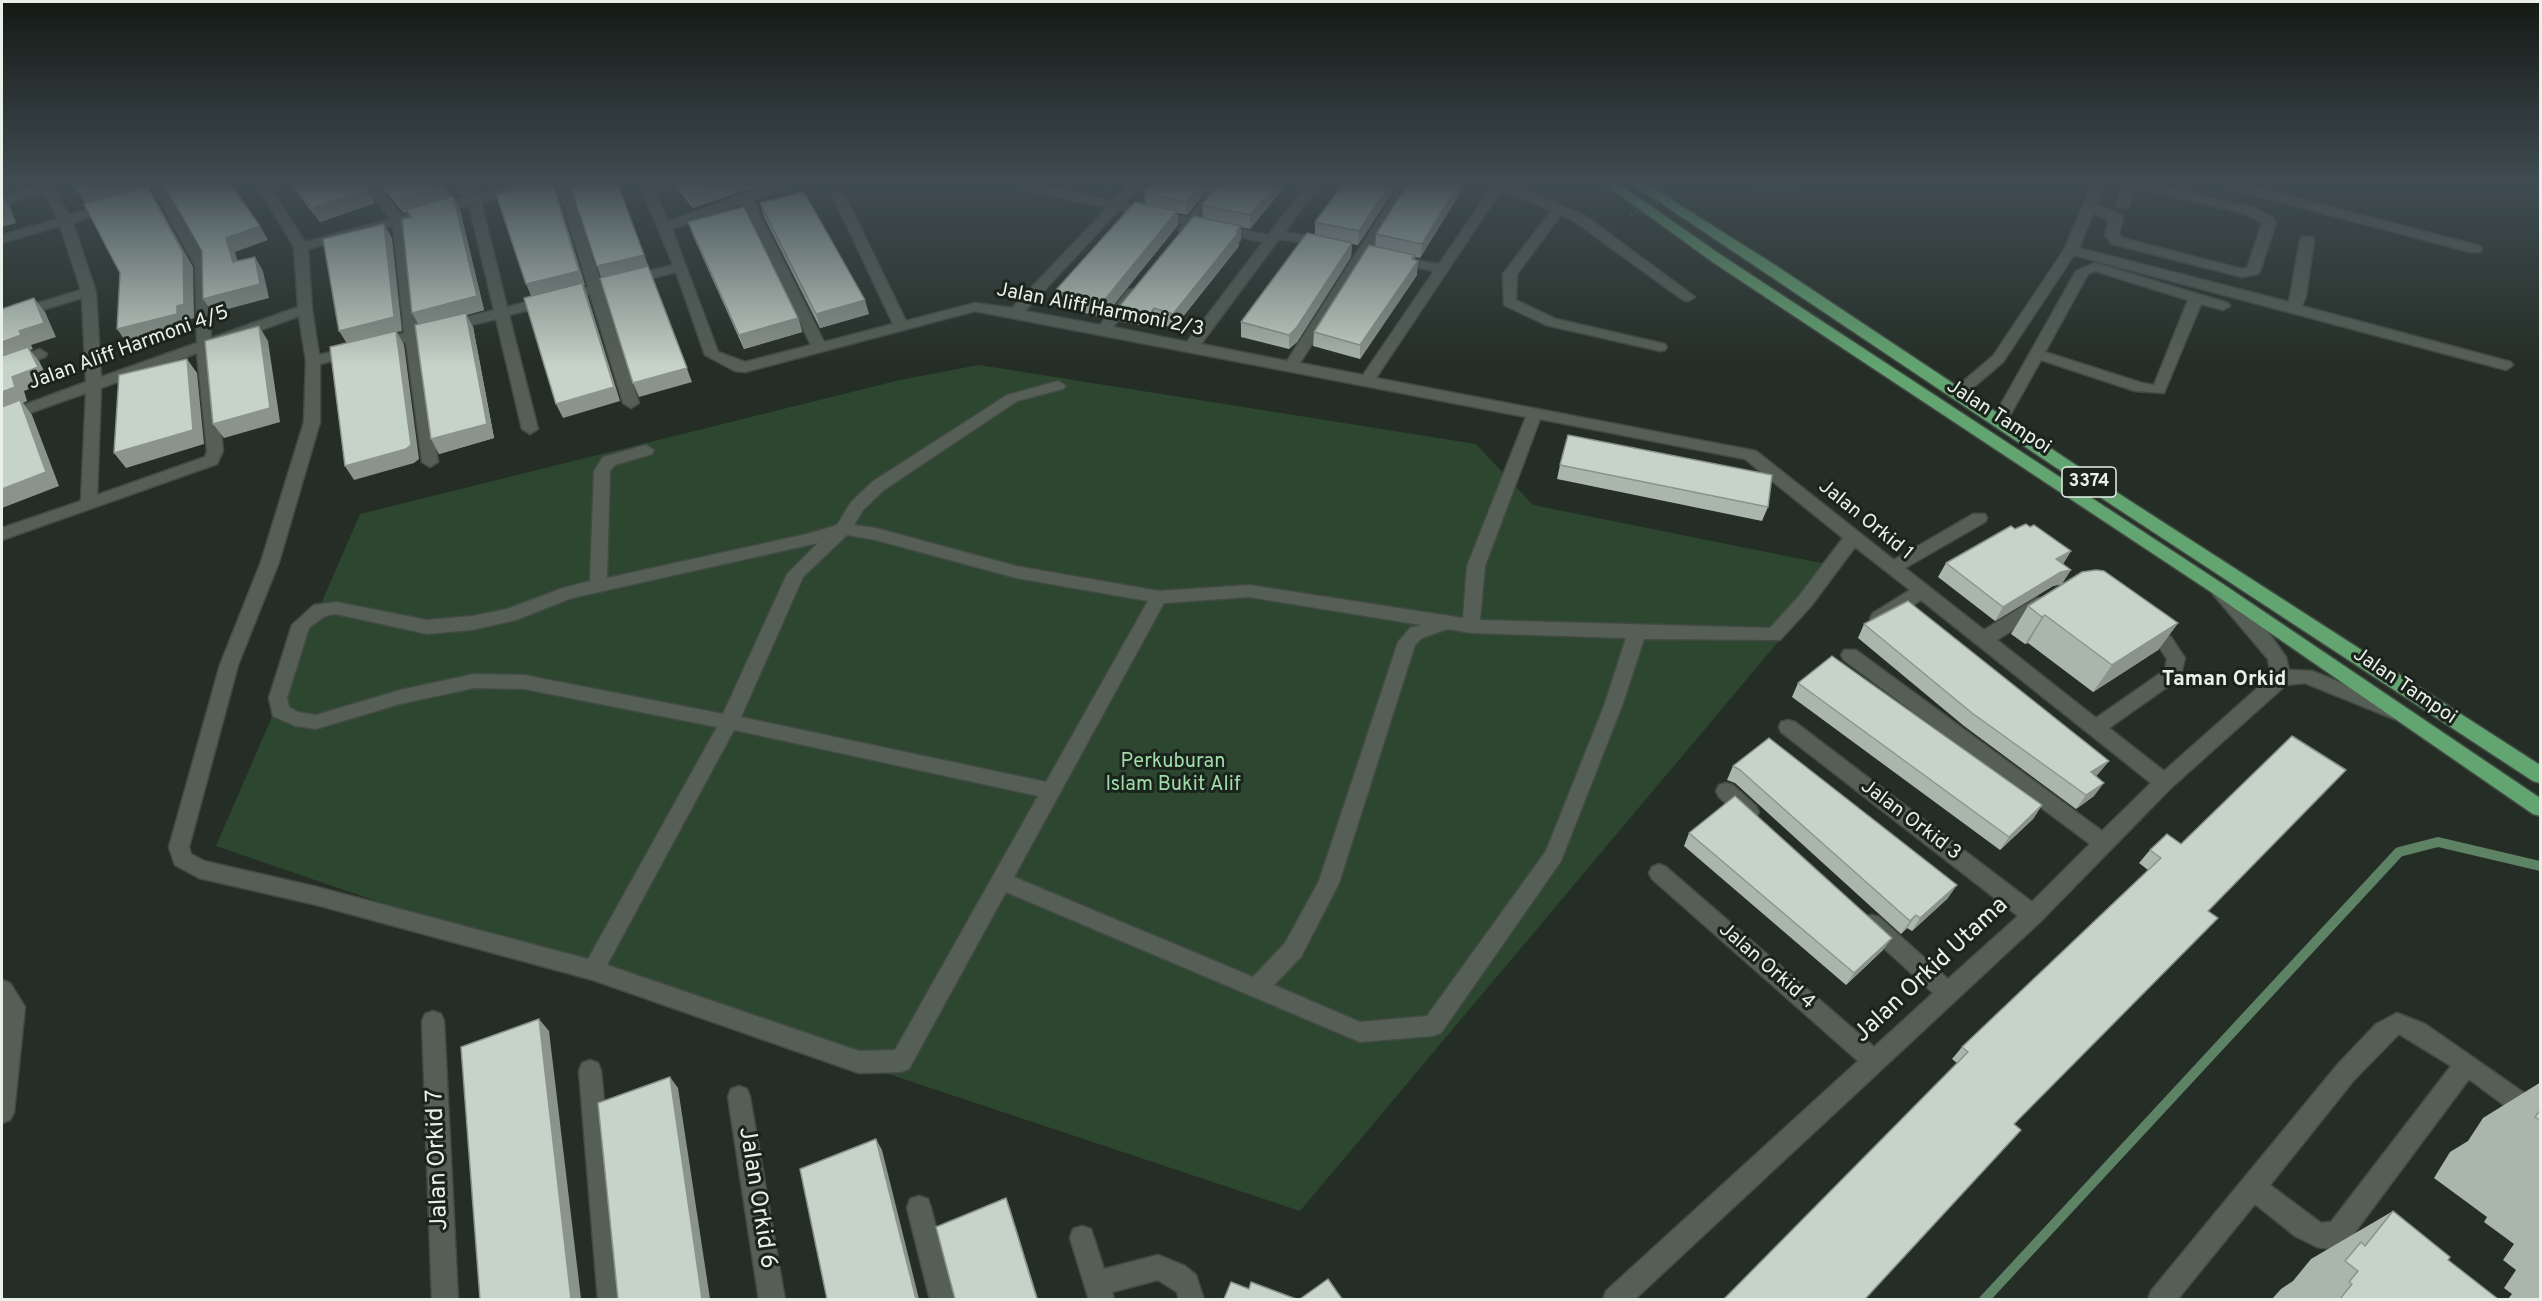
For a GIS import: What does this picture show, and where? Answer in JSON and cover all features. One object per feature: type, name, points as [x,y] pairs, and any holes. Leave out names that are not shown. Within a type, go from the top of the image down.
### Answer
[{"type":"main road","name":"Jalan Tampoi","points":[[1699,246],[2217,588],[2541,808]]},
{"type":"main road","name":"Jalan Tampoi","points":[[1735,246],[1999,422],[2541,775]]},
{"type":"street","points":[[74,246],[89,292],[94,383],[89,503]]},
{"type":"street","points":[[2,534],[197,467],[211,460],[215,451],[204,345],[202,266],[190,246]]},
{"type":"street","points":[[306,246],[301,247],[305,309],[313,361],[312,422],[270,562],[229,665],[179,847],[182,859],[199,869],[317,896],[592,970],[859,1062],[901,1061],[1159,597]]},
{"type":"street","points":[[402,246],[430,462]]},
{"type":"street","points":[[486,246],[530,429]]},
{"type":"street","points":[[583,246],[632,404]]},
{"type":"street","name":"Jalan Aliff Harmoni 2/3","points":[[672,246],[712,355],[718,360],[745,367],[975,307],[1191,347],[1489,407]]},
{"type":"street","points":[[769,246],[819,347]]},
{"type":"street","points":[[863,246],[901,325]]},
{"type":"street","points":[[1015,313],[1080,246]]},
{"type":"street","points":[[1191,347],[1267,246]]},
{"type":"street","points":[[1325,246],[1442,269]]},
{"type":"street","points":[[1290,367],[1366,246]]},
{"type":"street","points":[[1366,382],[1458,246]]},
{"type":"street","points":[[1531,246],[1510,274],[1509,303],[1551,322],[1660,347]]},
{"type":"street","points":[[1617,246],[1688,297]]},
{"type":"street","points":[[1957,394],[1998,359],[2073,246]]},
{"type":"street","points":[[2135,246],[2242,273],[2253,271],[2262,246]]},
{"type":"street","points":[[2294,308],[2299,296],[2306,246]]},
{"type":"street","points":[[2463,246],[2475,249]]},
{"type":"street","points":[[2071,250],[2506,365]]},
{"type":"street","points":[[313,361],[681,267]]},
{"type":"street","points":[[1999,422],[2083,272],[2095,267],[2223,306]]},
{"type":"street","points":[[1102,330],[1139,285]]},
{"type":"street","points":[[2,318],[89,292]]},
{"type":"street","points":[[2037,354],[2140,388],[2159,390],[2196,298]]},
{"type":"street","name":"Jalan Aliff Harmoni 4/5","points":[[2,418],[305,309]]},
{"type":"street","points":[[2,368],[40,354]]},
{"type":"street","points":[[592,970],[729,722],[796,574],[843,529],[857,506],[878,486],[958,431],[1012,398],[1059,386]]},
{"type":"street","name":"Jalan Orkid 1","points":[[1489,407],[1750,455],[1920,592],[2164,782]]},
{"type":"street","points":[[1471,626],[1476,566],[1534,415]]},
{"type":"street","points":[[598,586],[602,471],[609,462],[646,450]]},
{"type":"street","points":[[1891,569],[1979,518]]},
{"type":"street","points":[[1051,791],[729,722],[500,680],[474,681],[400,696],[315,722],[295,719],[280,711],[278,698],[301,624],[320,610],[336,608],[427,627],[472,623],[510,615],[569,592],[808,540],[843,529],[876,534],[1016,572],[1159,597],[1249,591],[1471,626],[1774,635],[1805,601],[1852,538]]},
{"type":"street","points":[[2217,588],[2262,637],[2277,657],[2281,678],[2306,676],[2412,719]]},
{"type":"street","points":[[1879,618],[1920,592]]},
{"type":"street","points":[[1983,640],[2060,592]]},
{"type":"street","points":[[2095,728],[2174,672],[2176,658],[2166,642],[2129,617]]},
{"type":"street","points":[[1258,987],[1293,950],[1329,883],[1407,642],[1416,633],[1447,622]]},
{"type":"street","points":[[1001,881],[1258,987],[1360,1032],[1433,1026],[1478,966],[1554,855],[1613,706],[1637,632]]},
{"type":"street","points":[[1850,655],[2103,843]]},
{"type":"street","name":"Jalan Orkid Utama","points":[[1615,1299],[2033,915],[2164,782],[2281,678]]},
{"type":"street","name":"Jalan Orkid 3","points":[[1788,727],[2033,915]]},
{"type":"street","points":[[1726,791],[1760,822]]},
{"type":"street","name":"Jalan Orkid 4","points":[[1659,873],[1874,1061]]},
{"type":"street","points":[[1854,908],[1948,993]]},
{"type":"street","points":[[2,990],[14,1007],[2,1113]]},
{"type":"street","name":"Jalan Orkid 7","points":[[433,1021],[445,1299]]},
{"type":"street","points":[[2160,1299],[2346,1072],[2384,1031],[2397,1023],[2467,1065],[2541,1118]]},
{"type":"street","points":[[2253,1187],[2304,1227],[2318,1235],[2331,1237],[2340,1231],[2467,1065]]},
{"type":"street","points":[[590,1071],[611,1299]]},
{"type":"street","name":"Jalan Orkid 6","points":[[739,1097],[772,1299]]},
{"type":"street","points":[[919,1208],[944,1299]]},
{"type":"street","points":[[1082,1238],[1100,1291],[1158,1266],[1176,1275],[1187,1284],[1192,1299]]},
{"type":"green space","name":"Perkuburan Islam Bukit Alif","points":[[979,365],[1476,444],[1533,505],[1841,567],[1300,1211],[597,977],[216,846],[360,514],[900,380]]},
{"type":"building","points":[[106,246],[179,246],[183,253],[184,304],[177,306],[177,314],[117,329],[120,273]]},
{"type":"building","points":[[199,246],[228,246],[233,262],[255,257],[260,284],[203,299],[202,251]]},
{"type":"building","points":[[324,246],[386,246],[394,317],[339,331]]},
{"type":"building","points":[[405,246],[465,246],[477,296],[412,313]]},
{"type":"building","points":[[513,246],[571,246],[579,271],[526,284]]},
{"type":"building","points":[[590,246],[641,246],[644,255],[597,266]]},
{"type":"building","points":[[699,246],[763,246],[798,318],[739,335]]},
{"type":"building","points":[[782,246],[834,246],[865,300],[816,314]]},
{"type":"building","points":[[1096,246],[1149,246],[1102,303],[1055,291]]},
{"type":"building","points":[[1169,246],[1228,246],[1173,314],[1154,308],[1151,313],[1118,308]]},
{"type":"building","points":[[1298,246],[1350,246],[1297,327],[1289,335],[1241,322]]},
{"type":"building","points":[[1369,246],[1415,255],[1412,259],[1418,261],[1360,345],[1314,332]]},
{"type":"building","points":[[648,266],[687,368],[633,383],[600,278]]},
{"type":"building","points":[[582,283],[614,387],[556,404],[524,298]]},
{"type":"building","points":[[34,298],[44,323],[19,331],[21,335],[2,342],[2,309]]},
{"type":"building","points":[[466,313],[487,424],[431,439],[415,325]]},
{"type":"building","points":[[259,326],[270,408],[213,424],[205,341]]},
{"type":"building","points":[[396,331],[411,445],[406,449],[345,466],[330,347]]},
{"type":"building","points":[[28,347],[38,367],[12,377],[15,387],[2,392],[2,356]]},
{"type":"building","points":[[187,359],[193,430],[114,453],[119,375]]},
{"type":"building","points":[[20,400],[46,472],[2,489],[2,407]]},
{"type":"building","points":[[1568,435],[1772,475],[1768,507],[1560,465]]},
{"type":"building","points":[[2026,524],[2030,527],[2034,525],[2071,551],[2056,559],[2071,570],[2061,572],[2003,607],[1946,563],[2011,526],[2015,529]]},
{"type":"building","points":[[2104,571],[2178,623],[2112,665],[2045,615],[2042,617],[2028,606],[2082,572]]},
{"type":"building","points":[[1908,601],[2109,761],[2091,772],[2104,783],[2086,795],[1972,713],[1864,624]]},
{"type":"building","points":[[1832,656],[2042,805],[2009,837],[1798,683]]},
{"type":"building","points":[[2292,736],[2346,770],[2208,911],[2218,918],[2014,1124],[2021,1130],[1865,1299],[1724,1299],[1968,1052],[1962,1047],[2161,858],[2150,850],[2167,834],[2181,844]]},
{"type":"building","points":[[1769,738],[1957,885],[1920,918],[1916,915],[1910,921],[1733,766]]},
{"type":"building","points":[[1735,796],[1892,938],[1854,973],[1689,833]]},
{"type":"building","points":[[539,1019],[571,1299],[480,1299],[461,1047]]},
{"type":"building","points":[[670,1077],[702,1299],[618,1299],[598,1103]]},
{"type":"building","points":[[2541,1109],[2541,1121],[2535,1117]]},
{"type":"building","points":[[876,1139],[916,1299],[827,1299],[800,1169]]},
{"type":"building","points":[[1006,1198],[1037,1299],[955,1299],[936,1227]]},
{"type":"building","points":[[2393,1211],[2450,1257],[2448,1260],[2498,1299],[2340,1299],[2352,1284],[2349,1282],[2358,1271],[2345,1261],[2361,1242],[2365,1246]]},
{"type":"building","points":[[1328,1279],[1342,1299],[1300,1299]]},
{"type":"building","points":[[1231,1282],[1249,1289],[1251,1282],[1296,1299],[1224,1299]]},
{"type":"waterway","points":[[1984,1300],[2399,852],[2434,843]]},
{"type":"waterway","points":[[2434,843],[2442,843]]},
{"type":"waterway","points":[[2434,843],[2442,843]]},
{"type":"waterway","points":[[2442,843],[2540,866]]},
{"type":"district","name":"Taman Orkid","points":[[2224,681]]}]
